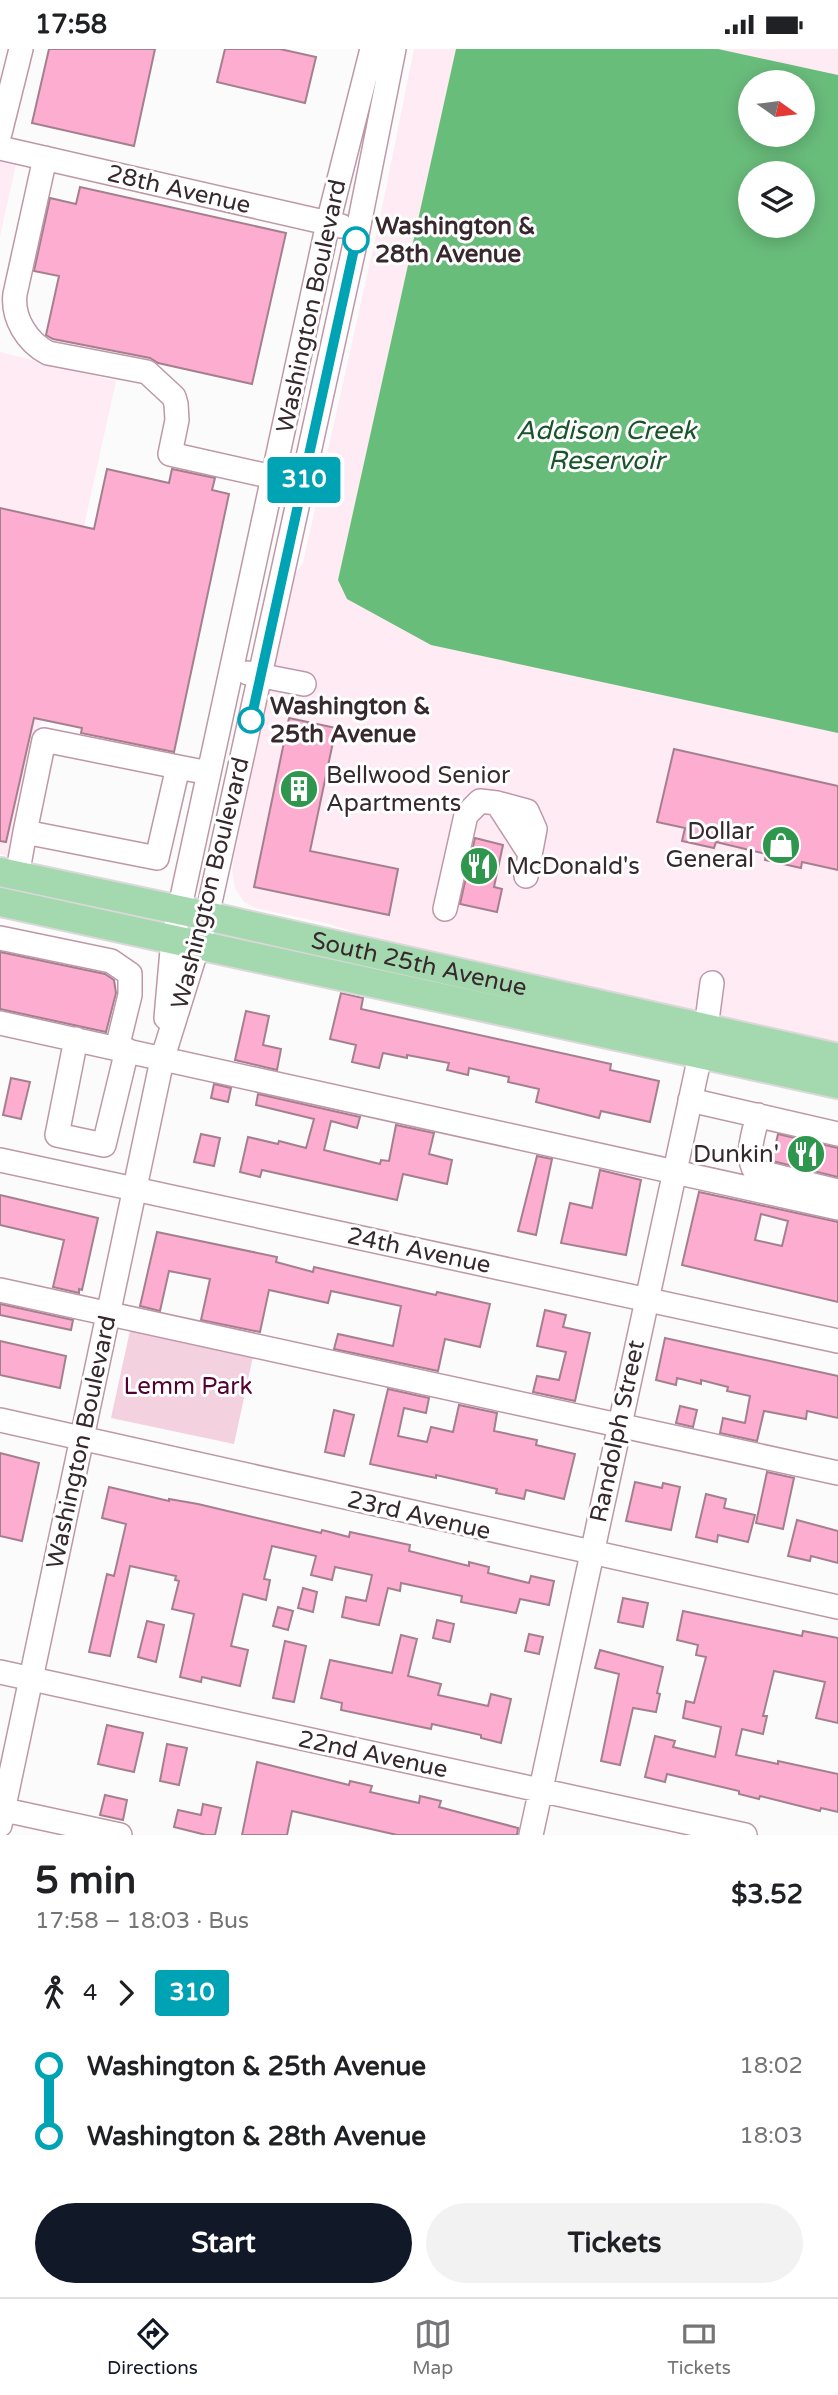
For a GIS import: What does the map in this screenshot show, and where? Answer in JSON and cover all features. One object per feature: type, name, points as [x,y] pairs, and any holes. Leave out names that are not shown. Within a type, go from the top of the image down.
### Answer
[{"type":"main road","name":"South 25th Avenue","points":[[8,874],[838,1058]]},
{"type":"main road","name":"South 25th Avenue","points":[[0,902],[838,1084]]},
{"type":"main road","points":[[547,1022],[552,994]]},
{"type":"street","points":[[0,133],[5,95],[21,49]]},
{"type":"street","name":"Washington Boulevard","points":[[187,941],[179,911],[328,223],[372,49]]},
{"type":"street","name":"Washington Boulevard","points":[[1,1815],[187,941],[207,916],[358,230],[394,49]]},
{"type":"street","name":"28th Avenue","points":[[0,148],[358,230]]},
{"type":"street","points":[[45,158],[15,294],[14,306],[23,329],[48,353],[147,372],[174,397],[176,404],[177,421],[170,454],[273,477]]},
{"type":"street","points":[[231,670],[304,684]]},
{"type":"street","points":[[8,874],[24,832],[44,740],[209,773]]},
{"type":"street","points":[[24,832],[158,858],[178,767]]},
{"type":"street","points":[[173,791],[204,797]]},
{"type":"street","points":[[446,909],[466,815],[480,801],[497,803],[528,865]]},
{"type":"street","points":[[160,845],[192,850]]},
{"type":"street","points":[[0,938],[111,961],[130,974],[130,995],[122,1049],[104,1145],[57,1135],[76,1039]]},
{"type":"street","name":"Randolph Street","points":[[531,1835],[590,1553],[706,1028],[712,983]]},
{"type":"street","points":[[0,1023],[838,1207]]},
{"type":"street","points":[[690,1100],[838,1134]]},
{"type":"street","points":[[758,1115],[750,1157],[755,1171],[838,1191]]},
{"type":"street","name":"24th Avenue","points":[[0,1160],[838,1341]]},
{"type":"street","points":[[0,1290],[838,1473]]},
{"type":"street","name":"23rd Avenue","points":[[0,1420],[838,1607]]},
{"type":"street","name":"22nd Avenue","points":[[0,1672],[745,1835]]},
{"type":"street","points":[[1,1815],[120,1835]]},
{"type":"shaded area","points":[[414,49],[838,49],[838,1044],[403,948],[326,923],[255,908],[244,902],[235,888],[232,870],[235,852],[295,574],[303,563],[382,208]]},
{"type":"shaded area","points":[[0,156],[17,160],[0,236]]},
{"type":"shaded area","points":[[0,352],[116,381],[11,857],[0,854]]},
{"type":"green space","name":"Lemm Park","points":[[131,1326],[254,1352],[234,1444],[111,1418]]},
{"type":"water","name":"Addison Creek Reservoir","points":[[456,49],[718,49],[815,70],[738,70],[738,147],[816,147],[816,70],[838,75],[838,733],[431,645],[347,599],[338,580]]},
{"type":"building","points":[[49,49],[155,49],[134,146],[32,123]]},
{"type":"building","points":[[225,49],[280,49],[316,57],[305,103],[217,82]]},
{"type":"building","points":[[80,187],[286,233],[252,384],[158,363],[150,358],[53,339],[46,335],[59,276],[34,271],[50,198],[76,204]]},
{"type":"building","points":[[107,469],[169,483],[172,469],[215,478],[212,490],[229,494],[174,752],[81,733],[82,728],[34,718],[6,842],[0,841],[0,508],[94,529]]},
{"type":"building","name":"Bellwood Senior Apartments","points":[[289,718],[336,728],[310,851],[398,869],[389,915],[254,887]]},
{"type":"building","points":[[674,749],[838,786],[838,870],[802,862],[801,868],[765,860],[766,854],[716,842],[714,848],[682,841],[685,828],[657,822]]},
{"type":"building","name":"McDonald's","points":[[475,838],[503,845],[494,887],[502,889],[497,912],[460,904]]},
{"type":"building","points":[[0,952],[105,974],[114,980],[116,993],[106,1032],[0,1009]]},
{"type":"building","points":[[341,993],[363,998],[361,1009],[611,1064],[610,1070],[659,1081],[650,1122],[601,1111],[599,1118],[536,1102],[539,1089],[508,1082],[509,1077],[469,1068],[468,1075],[447,1070],[449,1063],[383,1053],[379,1068],[352,1062],[356,1045],[330,1039]]},
{"type":"building","points":[[246,1011],[269,1016],[263,1045],[281,1049],[277,1070],[235,1060]]},
{"type":"building","points":[[11,1078],[30,1082],[21,1119],[3,1115]]},
{"type":"building","points":[[214,1084],[231,1088],[228,1102],[211,1098]]},
{"type":"building","points":[[258,1094],[360,1117],[357,1128],[331,1121],[324,1150],[380,1164],[381,1160],[389,1161],[396,1125],[434,1133],[429,1154],[452,1160],[447,1184],[403,1174],[397,1200],[262,1170],[260,1177],[240,1172],[248,1137],[306,1148],[314,1119],[256,1105]]},
{"type":"building","points":[[201,1134],[220,1138],[214,1166],[194,1162]]},
{"type":"building","name":"Dunkin'","points":[[778,1134],[838,1148],[838,1177],[772,1161]]},
{"type":"building","points":[[537,1156],[552,1159],[536,1235],[518,1231]]},
{"type":"building","points":[[600,1170],[641,1180],[626,1255],[561,1243],[570,1203],[592,1208]]},
{"type":"building","points":[[699,1192],[838,1222],[838,1302],[682,1265]],"holes":[[[761,1214],[788,1221],[782,1246],[755,1240]]]},
{"type":"building","points":[[0,1195],[98,1218],[82,1290],[79,1289],[79,1293],[53,1287],[64,1240],[0,1225]]},
{"type":"building","points":[[157,1232],[277,1257],[276,1262],[313,1272],[314,1267],[436,1295],[437,1292],[490,1304],[480,1347],[445,1339],[438,1371],[334,1349],[338,1334],[393,1346],[401,1306],[331,1291],[328,1303],[269,1290],[260,1332],[201,1320],[210,1279],[169,1271],[160,1311],[140,1306]]},
{"type":"building","points":[[0,1304],[73,1320],[71,1330],[0,1315]]},
{"type":"building","points":[[545,1310],[566,1315],[563,1327],[590,1333],[575,1401],[533,1392],[537,1376],[559,1380],[566,1352],[537,1346]]},
{"type":"building","points":[[665,1338],[838,1376],[838,1418],[807,1411],[806,1419],[764,1411],[757,1441],[720,1433],[723,1418],[745,1423],[750,1396],[727,1391],[728,1387],[701,1380],[701,1384],[677,1378],[676,1385],[656,1380]]},
{"type":"building","points":[[0,1341],[66,1356],[60,1388],[0,1375]]},
{"type":"building","points":[[388,1389],[429,1398],[426,1413],[404,1408],[398,1436],[427,1442],[431,1427],[453,1432],[459,1405],[497,1413],[494,1431],[537,1440],[536,1445],[575,1454],[564,1499],[526,1490],[524,1499],[496,1493],[497,1489],[436,1475],[436,1478],[370,1464]]},
{"type":"building","points":[[680,1406],[697,1410],[693,1427],[676,1423]]},
{"type":"building","points":[[334,1410],[354,1415],[344,1456],[325,1452]]},
{"type":"building","points":[[0,1453],[39,1463],[22,1541],[0,1536]]},
{"type":"building","points":[[767,1472],[794,1478],[783,1529],[756,1523]]},
{"type":"building","points":[[635,1482],[662,1488],[663,1483],[680,1487],[671,1530],[626,1521]]},
{"type":"building","points":[[109,1487],[169,1501],[198,1504],[321,1533],[322,1530],[349,1537],[350,1532],[410,1545],[409,1551],[469,1566],[469,1562],[489,1567],[488,1573],[529,1583],[531,1576],[554,1581],[549,1605],[520,1599],[516,1613],[461,1602],[462,1596],[401,1583],[400,1591],[388,1588],[379,1625],[359,1621],[342,1617],[346,1597],[366,1601],[372,1575],[335,1567],[332,1580],[311,1575],[316,1556],[272,1546],[264,1579],[270,1580],[266,1600],[243,1594],[231,1646],[248,1650],[240,1686],[202,1677],[201,1682],[180,1677],[194,1614],[172,1609],[179,1581],[175,1580],[176,1576],[130,1566],[110,1656],[89,1652],[107,1574],[114,1576],[126,1524],[102,1518]]},
{"type":"building","points":[[706,1494],[726,1499],[724,1508],[755,1515],[748,1542],[718,1535],[717,1542],[696,1537]]},
{"type":"building","points":[[797,1520],[838,1531],[838,1563],[811,1556],[810,1561],[788,1556]]},
{"type":"building","points":[[303,1588],[317,1592],[313,1612],[298,1608]]},
{"type":"building","points":[[623,1598],[648,1603],[643,1627],[618,1622]]},
{"type":"building","points":[[278,1607],[293,1611],[288,1630],[273,1626]]},
{"type":"building","points":[[683,1611],[802,1636],[803,1631],[838,1638],[838,1723],[816,1718],[825,1682],[774,1671],[763,1716],[767,1716],[763,1734],[742,1729],[736,1755],[838,1774],[838,1812],[821,1808],[820,1811],[760,1796],[759,1799],[739,1794],[739,1791],[667,1774],[665,1782],[645,1777],[655,1736],[675,1741],[673,1747],[715,1757],[721,1727],[683,1718],[686,1701],[694,1703],[706,1657],[696,1655],[698,1645],[677,1640]]},
{"type":"building","points":[[437,1620],[454,1624],[450,1642],[433,1638]]},
{"type":"building","points":[[147,1621],[164,1625],[156,1662],[138,1657]]},
{"type":"building","points":[[529,1634],[543,1637],[539,1654],[525,1651]]},
{"type":"building","points":[[401,1635],[417,1639],[408,1676],[441,1684],[438,1695],[488,1706],[491,1694],[511,1699],[501,1743],[481,1738],[481,1735],[432,1724],[431,1729],[341,1710],[342,1703],[321,1698],[330,1660],[392,1673]]},
{"type":"building","points":[[285,1641],[306,1646],[294,1702],[273,1698]]},
{"type":"building","points":[[600,1650],[663,1667],[656,1712],[633,1708],[620,1765],[601,1761],[619,1674],[595,1668]]},
{"type":"building","points":[[107,1725],[143,1733],[134,1772],[98,1764]]},
{"type":"building","points":[[167,1744],[187,1748],[179,1785],[160,1781]]},
{"type":"building","points":[[257,1762],[349,1785],[350,1781],[372,1786],[370,1792],[419,1803],[420,1796],[441,1801],[439,1807],[518,1828],[517,1835],[397,1835],[292,1811],[287,1835],[242,1835]]},
{"type":"building","points":[[105,1795],[127,1800],[123,1820],[100,1815]]},
{"type":"building","points":[[203,1804],[221,1808],[215,1835],[174,1827],[178,1810],[201,1815]]},
{"type":"bus line","name":"310","points":[[251,720],[356,240]]},
{"type":"place","name":"Washington & 28th Avenue","points":[[356,240]]},
{"type":"place","name":"Washington & 25th Avenue","points":[[251,720]]},
{"type":"place","name":"Bellwood Senior Apartments","points":[[299,789]]},
{"type":"place","name":"Dollar General","points":[[781,845]]},
{"type":"place","name":"McDonald's","points":[[479,866]]},
{"type":"place","name":"Dunkin'","points":[[806,1154]]}]
